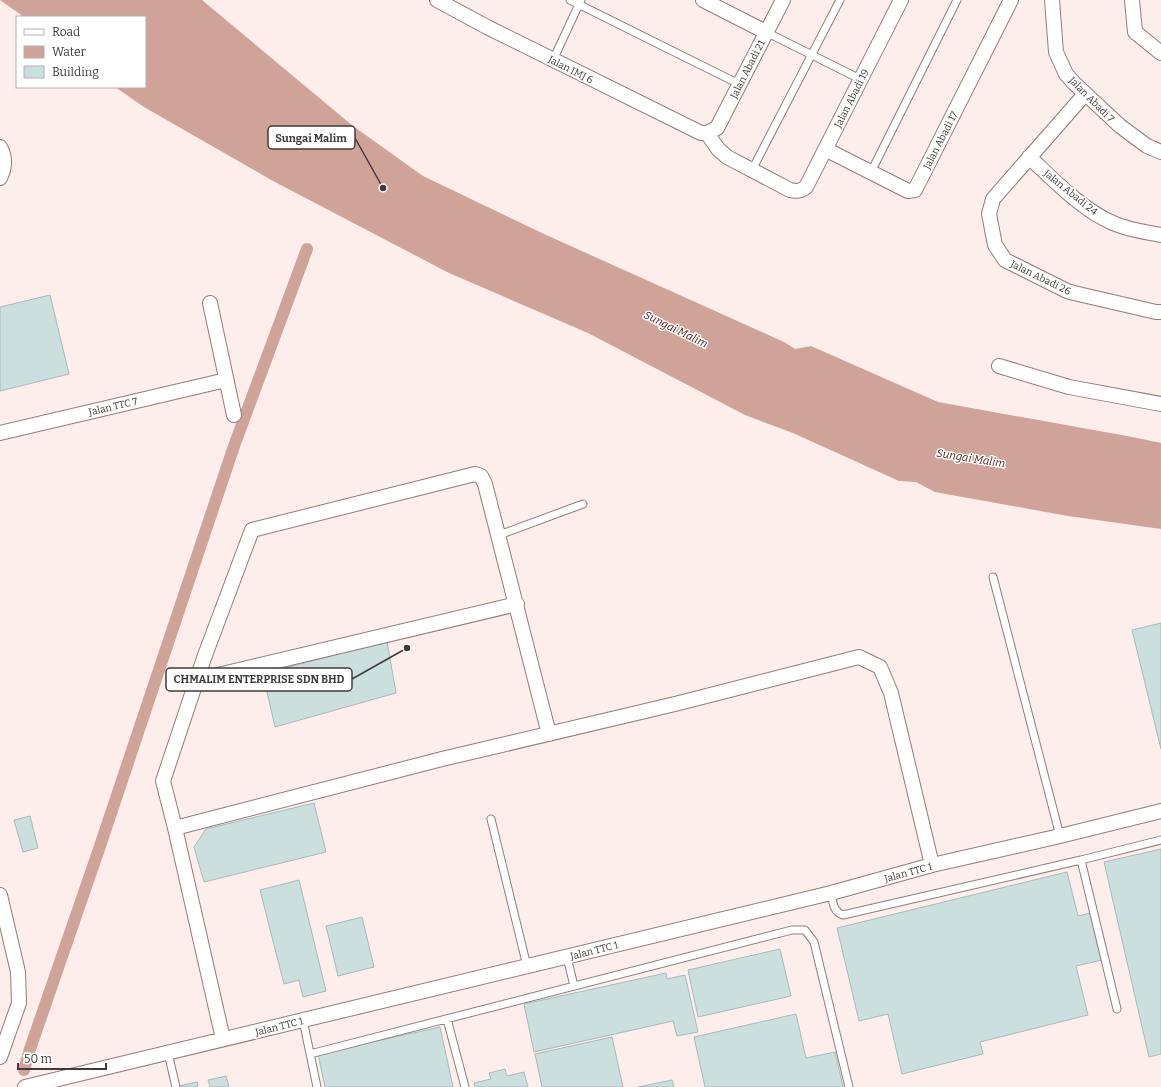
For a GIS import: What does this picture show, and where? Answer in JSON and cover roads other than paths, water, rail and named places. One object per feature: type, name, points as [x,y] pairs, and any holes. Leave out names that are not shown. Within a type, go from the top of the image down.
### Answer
[{"type":"street","name":"Jalan IMJ 6","points":[[437,0],[696,131],[708,133]]},
{"type":"street","points":[[703,0],[766,32]]},
{"type":"street","name":"Jalan Abadi 21","points":[[708,133],[717,128],[783,0]]},
{"type":"street","name":"Jalan Abadi 19","points":[[752,170],[796,192],[806,187],[901,0]]},
{"type":"street","name":"Jalan Abadi 17","points":[[825,149],[908,191],[915,190],[1011,0]]},
{"type":"street","points":[[1132,0],[1135,32],[1161,53]]},
{"type":"street","name":"Jalan Abadi 7","points":[[1048,2],[1056,52],[1066,74],[1085,94],[1120,126],[1147,146],[1161,152]]},
{"type":"street","name":"Jalan Abadi 26","points":[[1085,94],[993,199],[989,214],[995,245],[1005,260],[1074,294],[1161,312]]},
{"type":"street","points":[[708,133],[718,148],[727,157],[752,170]]},
{"type":"street","points":[[0,147],[5,161],[0,178]]},
{"type":"street","name":"Jalan Abadi 24","points":[[1029,157],[1079,202],[1095,214],[1114,224],[1161,235]]},
{"type":"street","points":[[210,303],[234,415]]},
{"type":"street","points":[[999,366],[1069,387],[1161,404]]},
{"type":"street","name":"Jalan TTC 7","points":[[0,433],[226,380]]},
{"type":"street","points":[[223,1039],[163,781],[196,680],[252,530],[475,474],[481,476],[485,484],[499,535],[550,734]]},
{"type":"street","points":[[196,680],[517,604]]},
{"type":"street","points":[[175,828],[442,759],[675,704],[859,657],[880,667],[891,693],[932,865]]},
{"type":"street","name":"Jalan TTC 1","points":[[25,1087],[56,1083],[223,1039],[831,893],[932,865],[1161,811]]},
{"type":"street","points":[[0,895],[18,972],[19,1002],[0,1057]]},
{"type":"lane","points":[[570,0],[580,2],[739,84]]},
{"type":"lane","points":[[752,170],[840,0]]},
{"type":"lane","points":[[871,172],[957,0]]},
{"type":"lane","points":[[553,60],[580,2]]},
{"type":"lane","points":[[766,32],[860,79]]},
{"type":"lane","points":[[499,535],[583,504]]},
{"type":"lane","points":[[993,578],[1060,836]]},
{"type":"lane","points":[[491,819],[527,966]]},
{"type":"lane","points":[[831,893],[835,910],[838,914],[842,915],[1161,840]]},
{"type":"lane","points":[[1081,860],[1117,1009]]},
{"type":"lane","points":[[310,1054],[792,930],[805,930],[814,942],[849,1087]]},
{"type":"lane","points":[[567,956],[574,986]]},
{"type":"lane","points":[[447,1019],[465,1087]]},
{"type":"lane","points":[[303,1020],[317,1087]]},
{"type":"lane","points":[[168,1053],[176,1087]]},
{"type":"water","points":[[0,0],[202,0],[353,126],[423,176],[544,234],[784,342],[795,349],[811,346],[938,402],[1161,443],[1161,529],[1068,516],[935,492],[916,482],[899,481],[793,433],[745,415],[588,333],[449,273],[273,181],[144,107],[116,88],[146,88],[146,16],[23,16]]},
{"type":"waterway","points":[[24,1070],[234,446],[307,249]]},
{"type":"place","name":"Sungai Malim","points":[[383,188]]},
{"type":"place","name":"CHMALIM ENTERPRISE SDN BHD","points":[[407,648]]}]
